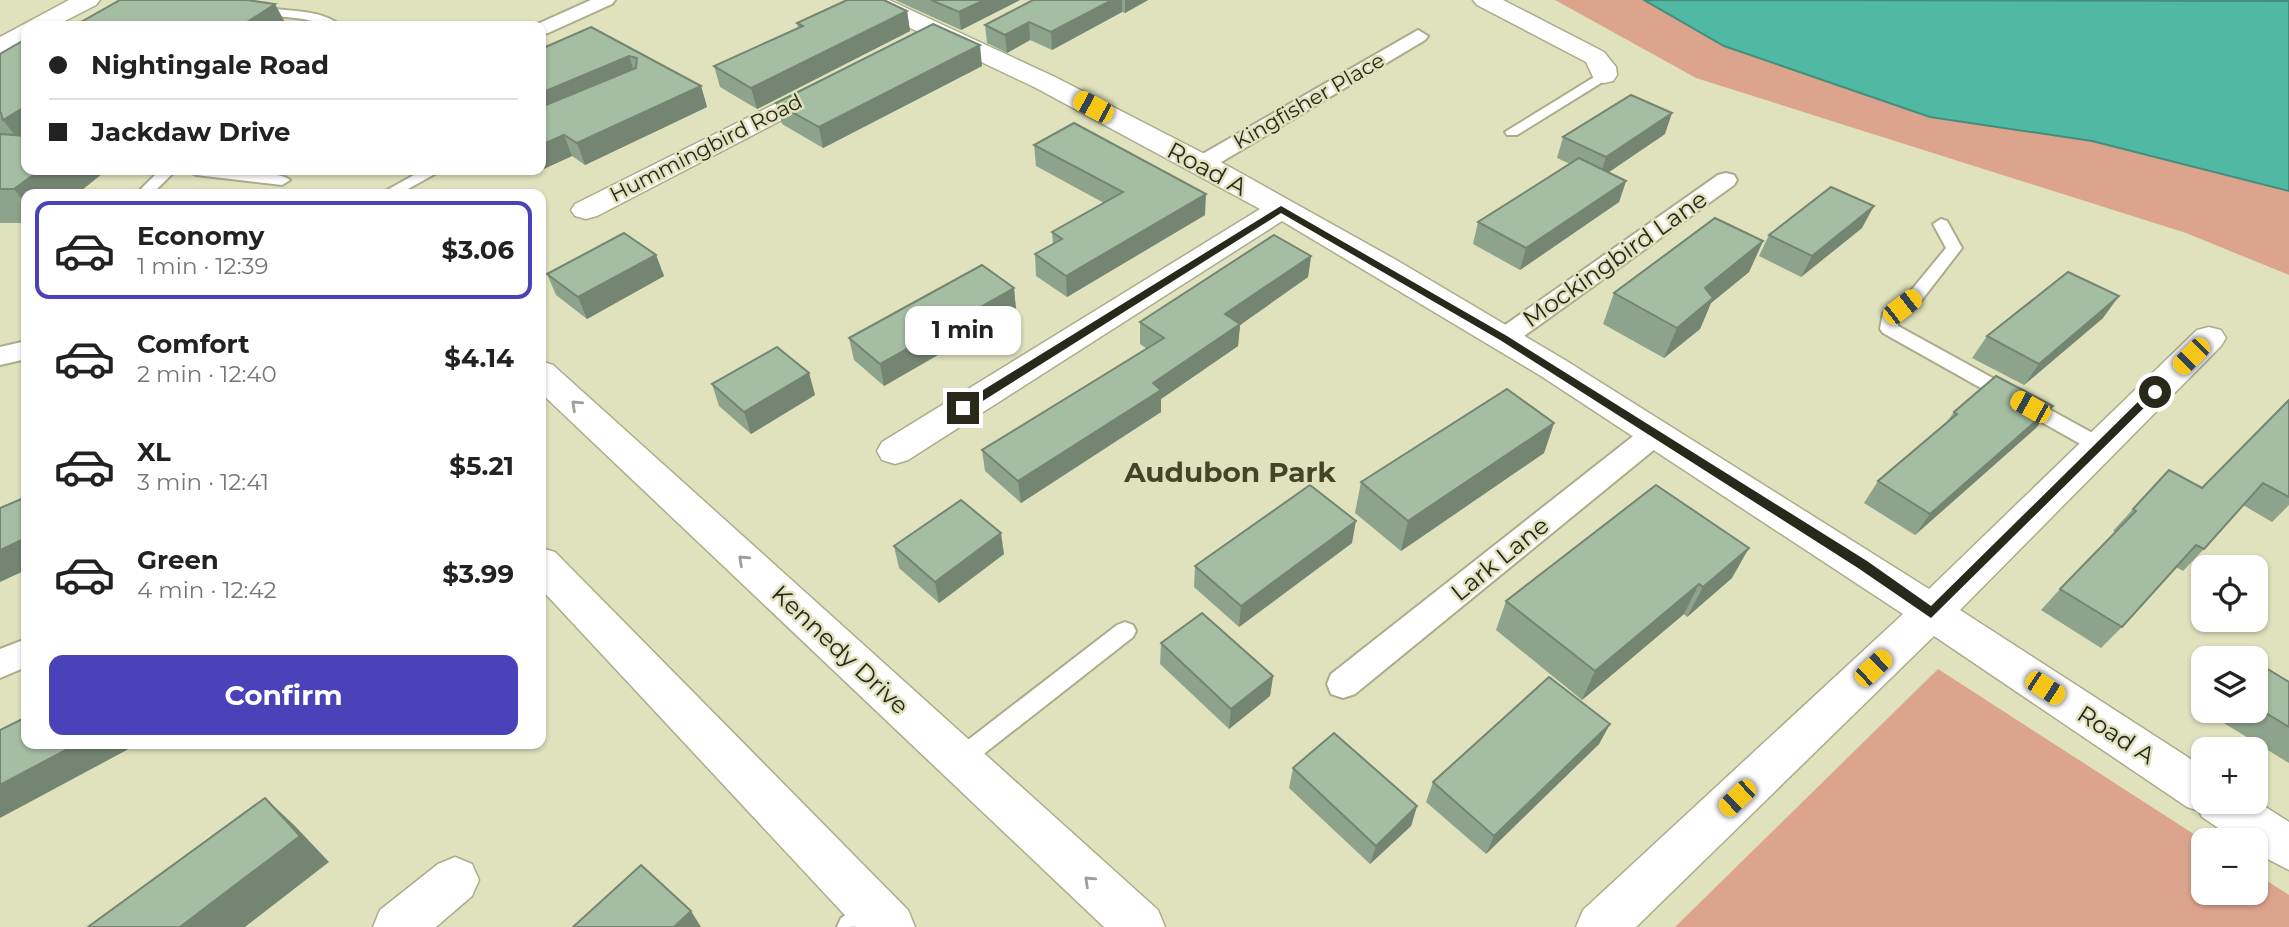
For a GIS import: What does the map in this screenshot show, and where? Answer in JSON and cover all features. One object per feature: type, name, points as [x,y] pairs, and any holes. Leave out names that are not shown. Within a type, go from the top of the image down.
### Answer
[{"type":"street","points":[[46,21],[88,0]]},
{"type":"street","points":[[546,27],[606,0]]},
{"type":"street","name":"Road A","points":[[870,0],[963,34],[1071,96],[1281,209],[1504,338],[1862,565],[2191,784]]},
{"type":"street","points":[[1485,0],[1595,57],[1603,67],[1604,75]]},
{"type":"street","points":[[901,49],[963,34]]},
{"type":"street","points":[[0,47],[21,35]]},
{"type":"street","name":"Kingfisher Place","points":[[1200,165],[1418,36]]},
{"type":"street","name":"Hummingbird Road","points":[[586,210],[841,80]]},
{"type":"street","name":"Mockingbird Lane","points":[[1504,338],[1726,180]]},
{"type":"street","points":[[895,451],[1281,209]]},
{"type":"street","points":[[1601,927],[1931,613],[2209,338]]},
{"type":"street","points":[[0,356],[21,351]]},
{"type":"street","name":"Kennedy Drive","points":[[546,378],[1140,927]]},
{"type":"street","name":"Lark Lane","points":[[1343,684],[1656,433]]},
{"type":"street","points":[[546,568],[871,921]]},
{"type":"street","points":[[0,664],[21,654]]},
{"type":"street","points":[[2237,814],[2289,848]]},
{"type":"street","points":[[398,927],[455,880]]},
{"type":"lane","points":[[227,0],[255,10],[312,17],[322,21]]},
{"type":"lane","points":[[1512,132],[1604,75]]},
{"type":"lane","points":[[149,189],[163,175]]},
{"type":"lane","points":[[236,175],[283,181]]},
{"type":"lane","points":[[398,189],[424,175]]},
{"type":"lane","points":[[1941,224],[1954,248],[1915,297],[1889,317],[1889,329],[2100,446]]},
{"type":"lane","points":[[959,760],[1125,631]]},
{"type":"shaded area","points":[[1555,0],[1644,0],[1724,46],[1930,117],[2092,141],[2289,191],[2289,275],[2186,233],[1696,78]]},
{"type":"shaded area","points":[[1938,669],[2191,832],[2191,905],[2268,905],[2268,882],[2289,895],[2289,927],[1675,927]]},
{"type":"water","points":[[1644,0],[2289,1],[2289,191],[2092,141],[1930,117],[1724,46]]},
{"type":"building","points":[[120,0],[247,0],[275,4],[249,21],[83,21]]},
{"type":"building","points":[[847,0],[884,0],[907,11],[751,88],[714,66],[803,26],[797,23]]},
{"type":"building","points":[[931,0],[984,0],[959,12]]},
{"type":"building","points":[[1033,0],[1112,0],[1051,32],[1029,22],[1005,35],[985,25]]},
{"type":"building","points":[[933,24],[980,45],[819,127],[776,103]]},
{"type":"building","points":[[591,27],[701,86],[577,143],[564,135],[546,143],[546,105],[636,68],[637,58],[629,56],[546,91],[546,47]]},
{"type":"building","points":[[21,42],[21,109],[3,120],[0,113],[0,54]]},
{"type":"building","points":[[1631,95],[1672,113],[1606,157],[1563,137]]},
{"type":"building","points":[[1074,123],[1206,194],[1066,276],[1035,254],[1062,239],[1052,232],[1123,192],[1034,145]]},
{"type":"building","points":[[0,134],[21,136],[21,175],[33,175],[14,189],[0,189]]},
{"type":"building","points":[[1579,158],[1626,181],[1526,248],[1478,222]]},
{"type":"building","points":[[1831,187],[1874,206],[1812,256],[1769,235]]},
{"type":"building","points":[[1715,218],[1763,241],[1705,288],[1713,298],[1677,328],[1614,293]]},
{"type":"building","points":[[624,233],[656,255],[578,297],[547,274]]},
{"type":"building","points":[[1274,235],[1311,256],[1225,314],[1240,324],[1153,383],[1161,390],[1018,481],[982,450],[1164,338],[1140,322]]},
{"type":"building","points":[[982,265],[1014,288],[880,364],[849,338]]},
{"type":"building","points":[[2068,272],[2119,296],[2039,364],[1987,336]]},
{"type":"building","points":[[777,347],[809,373],[744,412],[712,384]]},
{"type":"building","points":[[1996,376],[2053,406],[1930,514],[1878,481],[1957,414],[1954,412]]},
{"type":"building","points":[[1507,389],[1554,423],[1408,521],[1361,482]]},
{"type":"building","points":[[2289,400],[2289,497],[2263,483],[2204,549],[2196,545],[2122,627],[2060,589],[2136,511],[2133,509],[2169,470],[2202,488]]},
{"type":"building","points":[[1310,485],[1356,521],[1241,606],[1195,566]]},
{"type":"building","points":[[1656,485],[1749,548],[1703,587],[1699,584],[1595,671],[1506,601]]},
{"type":"building","points":[[21,499],[21,540],[0,550],[0,508]]},
{"type":"building","points":[[961,500],[1001,533],[935,582],[894,546]]},
{"type":"building","points":[[1202,613],[1273,676],[1231,709],[1161,643]]},
{"type":"building","points":[[2268,669],[2289,682],[2289,727],[2268,714]]},
{"type":"building","points":[[1549,677],[1610,724],[1494,836],[1433,782]]},
{"type":"building","points":[[21,720],[21,749],[68,749],[0,785],[0,730]]},
{"type":"building","points":[[1334,733],[1417,806],[1376,846],[1293,768]]},
{"type":"building","points":[[265,798],[300,836],[180,927],[88,927]]},
{"type":"building","points":[[641,865],[691,911],[674,927],[573,927]]},
{"type":"district","name":"Audubon Park","points":[[1230,472]]},
{"type":"route","points":[[963,408],[1281,209],[1504,338],[1862,565],[1931,613],[2155,392]]}]
